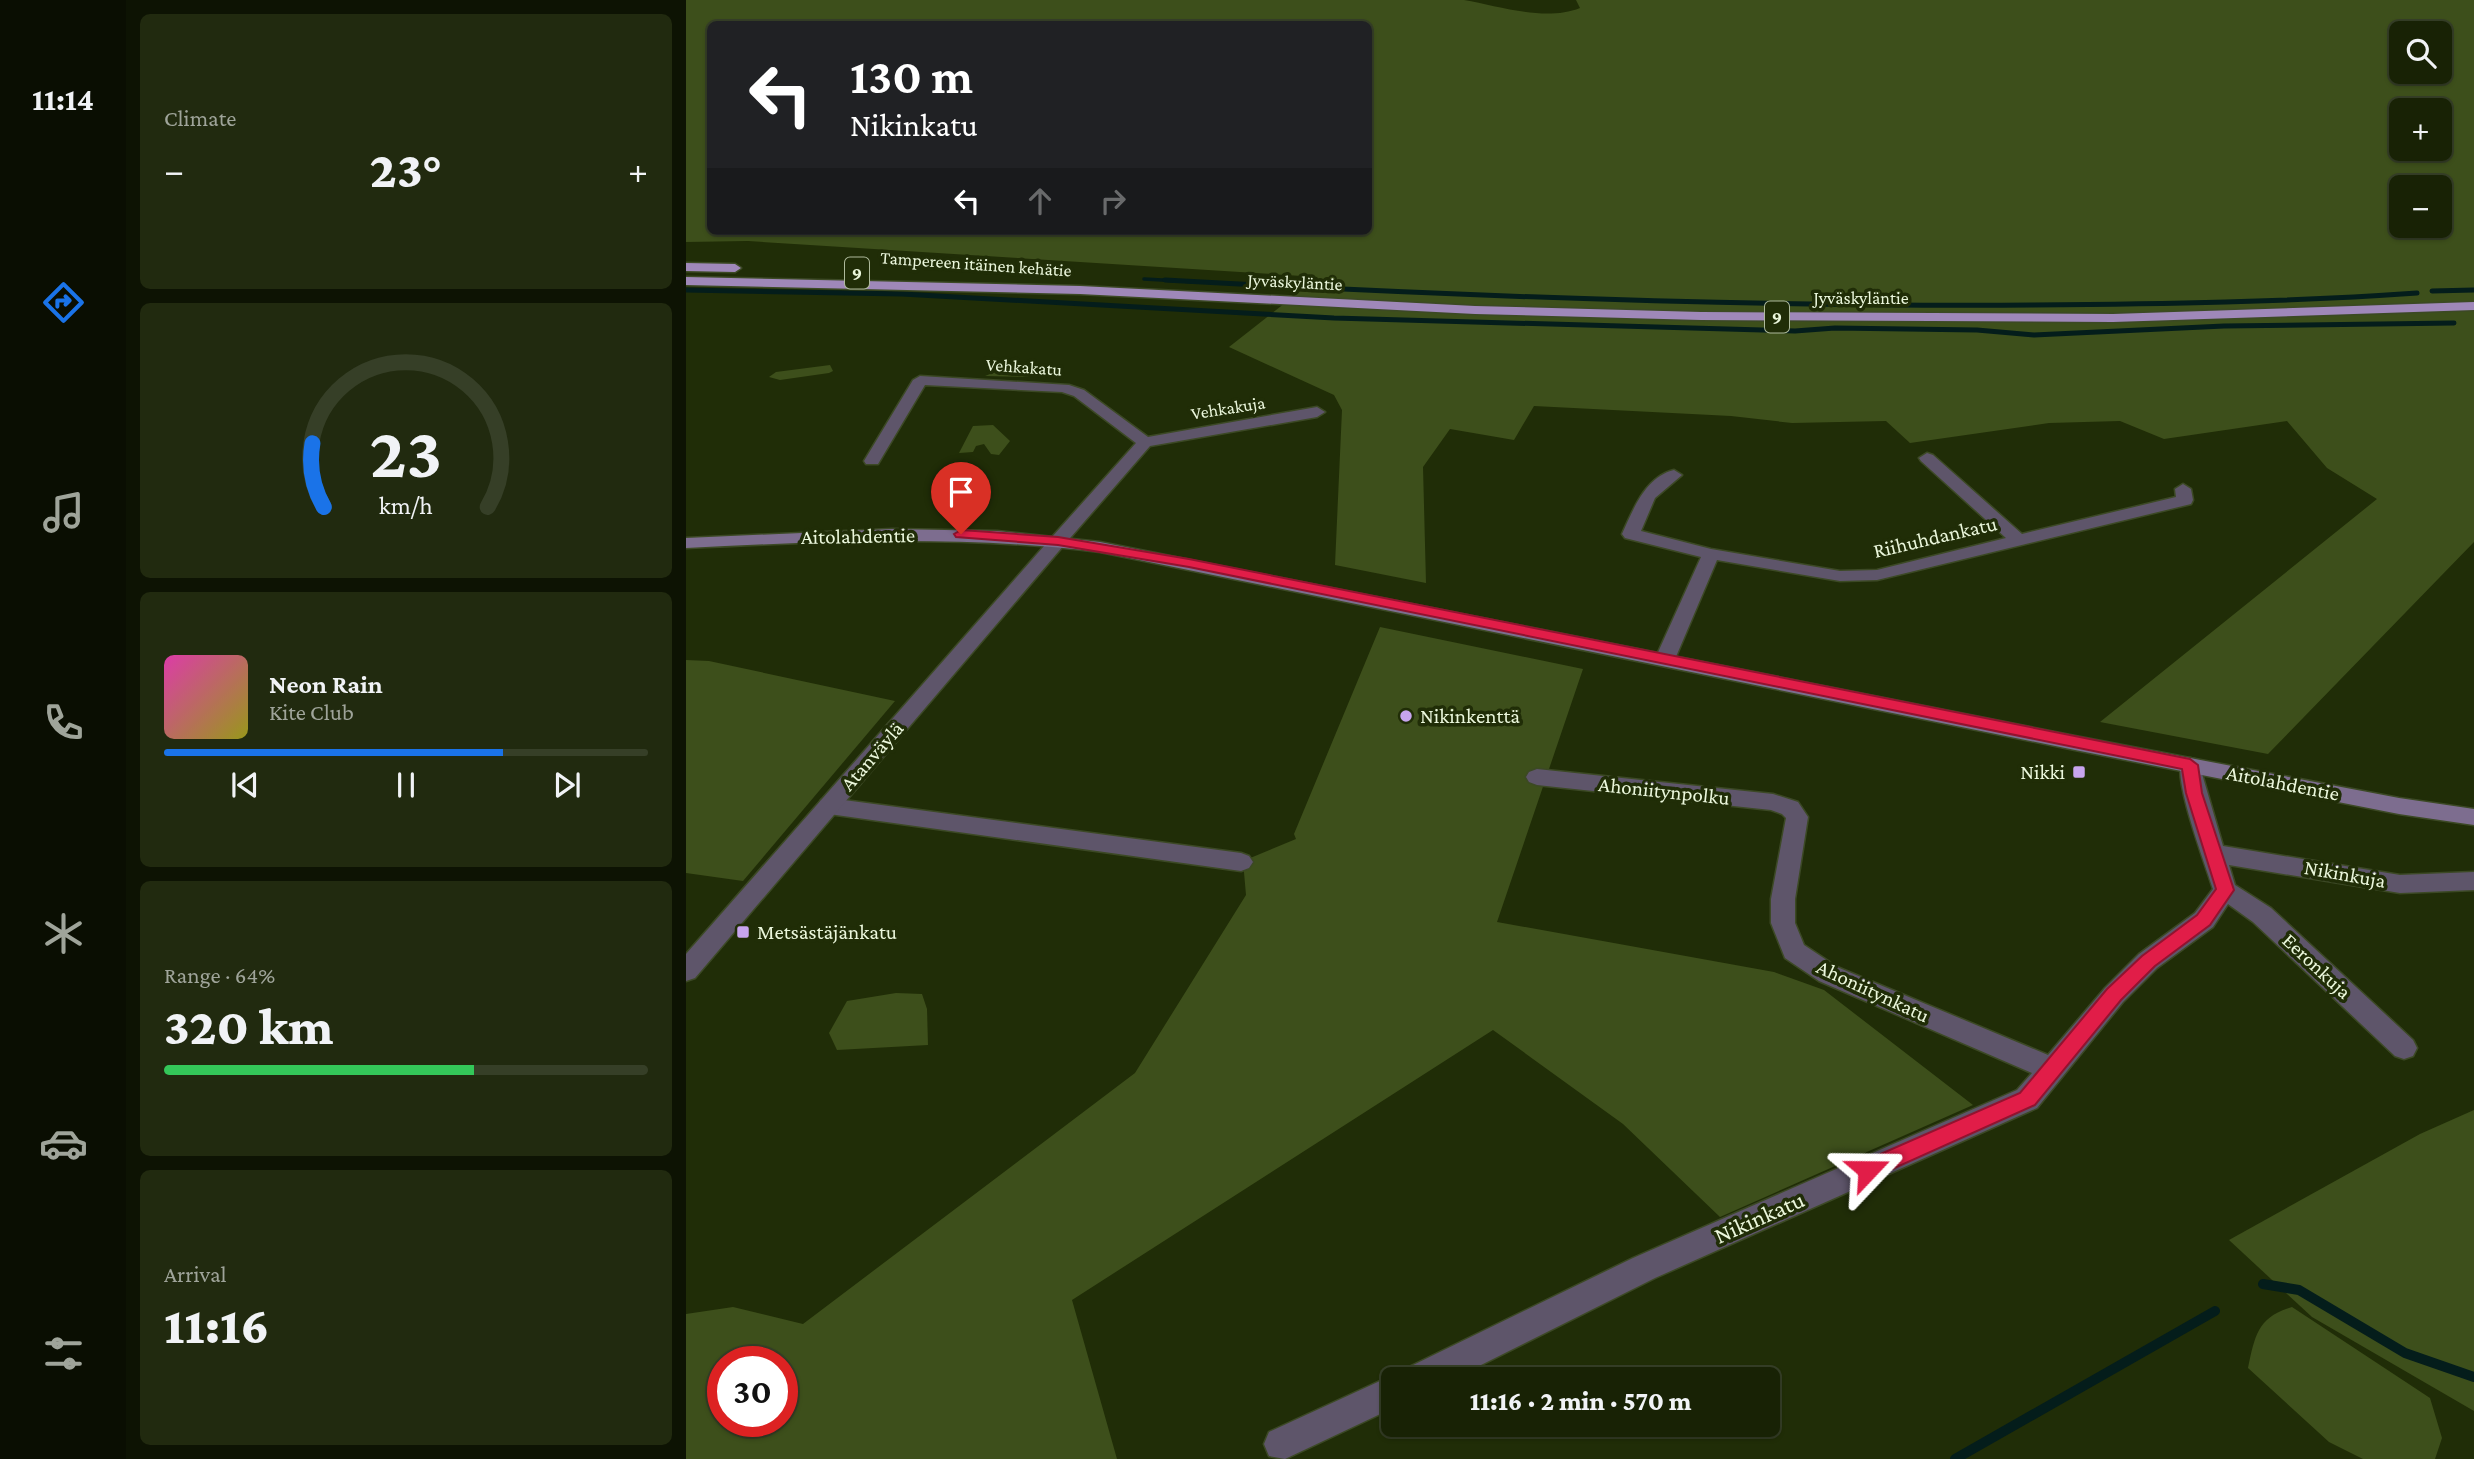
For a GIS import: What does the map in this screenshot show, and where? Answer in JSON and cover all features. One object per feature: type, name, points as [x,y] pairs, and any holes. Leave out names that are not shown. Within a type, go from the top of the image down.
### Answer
[{"type":"highway","points":[[686,267],[748,268]]},
{"type":"highway","name":"Tampereen itäinen kehätie","points":[[785,269],[955,278],[1080,290]]},
{"type":"highway","name":"Tampereen itäinen kehätie","points":[[686,281],[1080,290]]},
{"type":"highway","name":"Jyväskyläntie","points":[[1080,290],[1475,310],[1715,317],[2113,318],[2474,306]]},
{"type":"main road","name":"Aitolahdentie","points":[[686,543],[934,534],[1058,541],[1203,566],[2399,806],[2474,817]]},
{"type":"street","name":"Vehkakatu","points":[[872,461],[920,380],[1064,388],[1079,393],[1145,442]]},
{"type":"street","name":"Vehkakuja","points":[[1145,442],[1317,412]]},
{"type":"street","points":[[1058,541],[1145,442]]},
{"type":"street","points":[[1927,458],[2020,541]]},
{"type":"street","name":"Riihuhdankatu","points":[[1674,475],[1648,496],[1631,534],[1711,554],[1840,576],[1877,575],[2185,500],[2183,489]]},
{"type":"street","name":"Atanväylä","points":[[686,971],[1058,541]]},
{"type":"street","points":[[1665,659],[1711,554]]},
{"type":"street","points":[[2190,765],[2194,793],[2216,854],[2225,890]]},
{"type":"street","name":"Ahoniitynpolku","points":[[1537,778],[1773,802],[1790,808]]},
{"type":"street","points":[[829,806],[1241,862]]},
{"type":"street","name":"Ahoniitynkatu","points":[[1790,808],[1797,817],[1783,899],[1783,923],[1794,951],[1829,974],[2052,1069]]},
{"type":"street","name":"Nikinkuja","points":[[2216,854],[2400,884],[2474,881]]},
{"type":"street","name":"Nikinkatu","points":[[1442,1367],[1644,1268],[2027,1099],[2114,995],[2148,961],[2204,920],[2225,890]]},
{"type":"street","name":"Eeronkuja","points":[[2225,890],[2262,915],[2404,1048]]},
{"type":"street","points":[[1280,1444],[1381,1397]]},
{"type":"green space","points":[[686,0],[1464,0],[1522,12],[1552,13],[1580,8],[1576,0],[2474,0],[2474,542],[2268,754],[2100,722],[2377,499],[2327,468],[2287,421],[2164,439],[2120,421],[2049,423],[1910,443],[1886,421],[1792,423],[1731,416],[1534,406],[1514,440],[1450,429],[1423,467],[1426,583],[1335,565],[1342,410],[1334,395],[1229,347],[1318,277],[748,241],[686,242]]},
{"type":"green space","points":[[1008,362],[1024,364],[1033,377],[985,376],[1000,370]]},
{"type":"green space","points":[[830,365],[833,371],[829,373],[780,380],[769,377],[776,372]]},
{"type":"green space","points":[[993,425],[1010,441],[999,455],[991,454],[984,444],[976,446],[973,452],[959,453],[973,426]]},
{"type":"green space","points":[[1380,627],[1583,669],[1497,922],[1774,972],[1824,990],[1973,1105],[1720,1217],[1623,1124],[1493,1030],[1072,1300],[1117,1459],[686,1459],[686,1314],[733,1307],[803,1324],[1135,1073],[1246,895],[1243,861],[1296,839],[1294,834]]},
{"type":"green space","points":[[686,660],[709,661],[895,701],[743,881],[686,873]]},
{"type":"green space","points":[[896,993],[922,994],[927,1009],[928,1045],[837,1050],[829,1033],[847,1001]]},
{"type":"green space","points":[[2474,1110],[2474,1411],[2312,1317],[2229,1240],[2420,1134]]},
{"type":"green space","points":[[2292,1307],[2430,1398],[2442,1438],[2435,1459],[2363,1459],[2329,1442],[2248,1368],[2256,1337],[2265,1322]]},
{"type":"waterway","points":[[1144,279],[1198,282]]},
{"type":"waterway","points":[[1165,280],[1490,295],[1816,304],[2177,303],[2417,293]]},
{"type":"waterway","points":[[686,290],[902,294],[1334,318],[1795,331],[1835,328],[1977,330],[2034,335],[2224,326],[2454,323]]},
{"type":"waterway","points":[[2432,291],[2474,290]]},
{"type":"waterway","points":[[2263,1284],[2299,1290],[2405,1353],[2474,1377]]},
{"type":"waterway","points":[[1955,1459],[2215,1311]]},
{"type":"place","name":"Nikinkenttä","points":[[1406,716]]},
{"type":"place","name":"Nikki","points":[[2079,772]]},
{"type":"place","name":"Metsästäjänkatu","points":[[743,932]]},
{"type":"route","points":[[961,534],[1058,541],[1189,563],[2190,765],[2194,793],[2216,854],[2225,890],[2204,920],[2148,961],[2114,995],[2027,1099],[1868,1170]]}]
